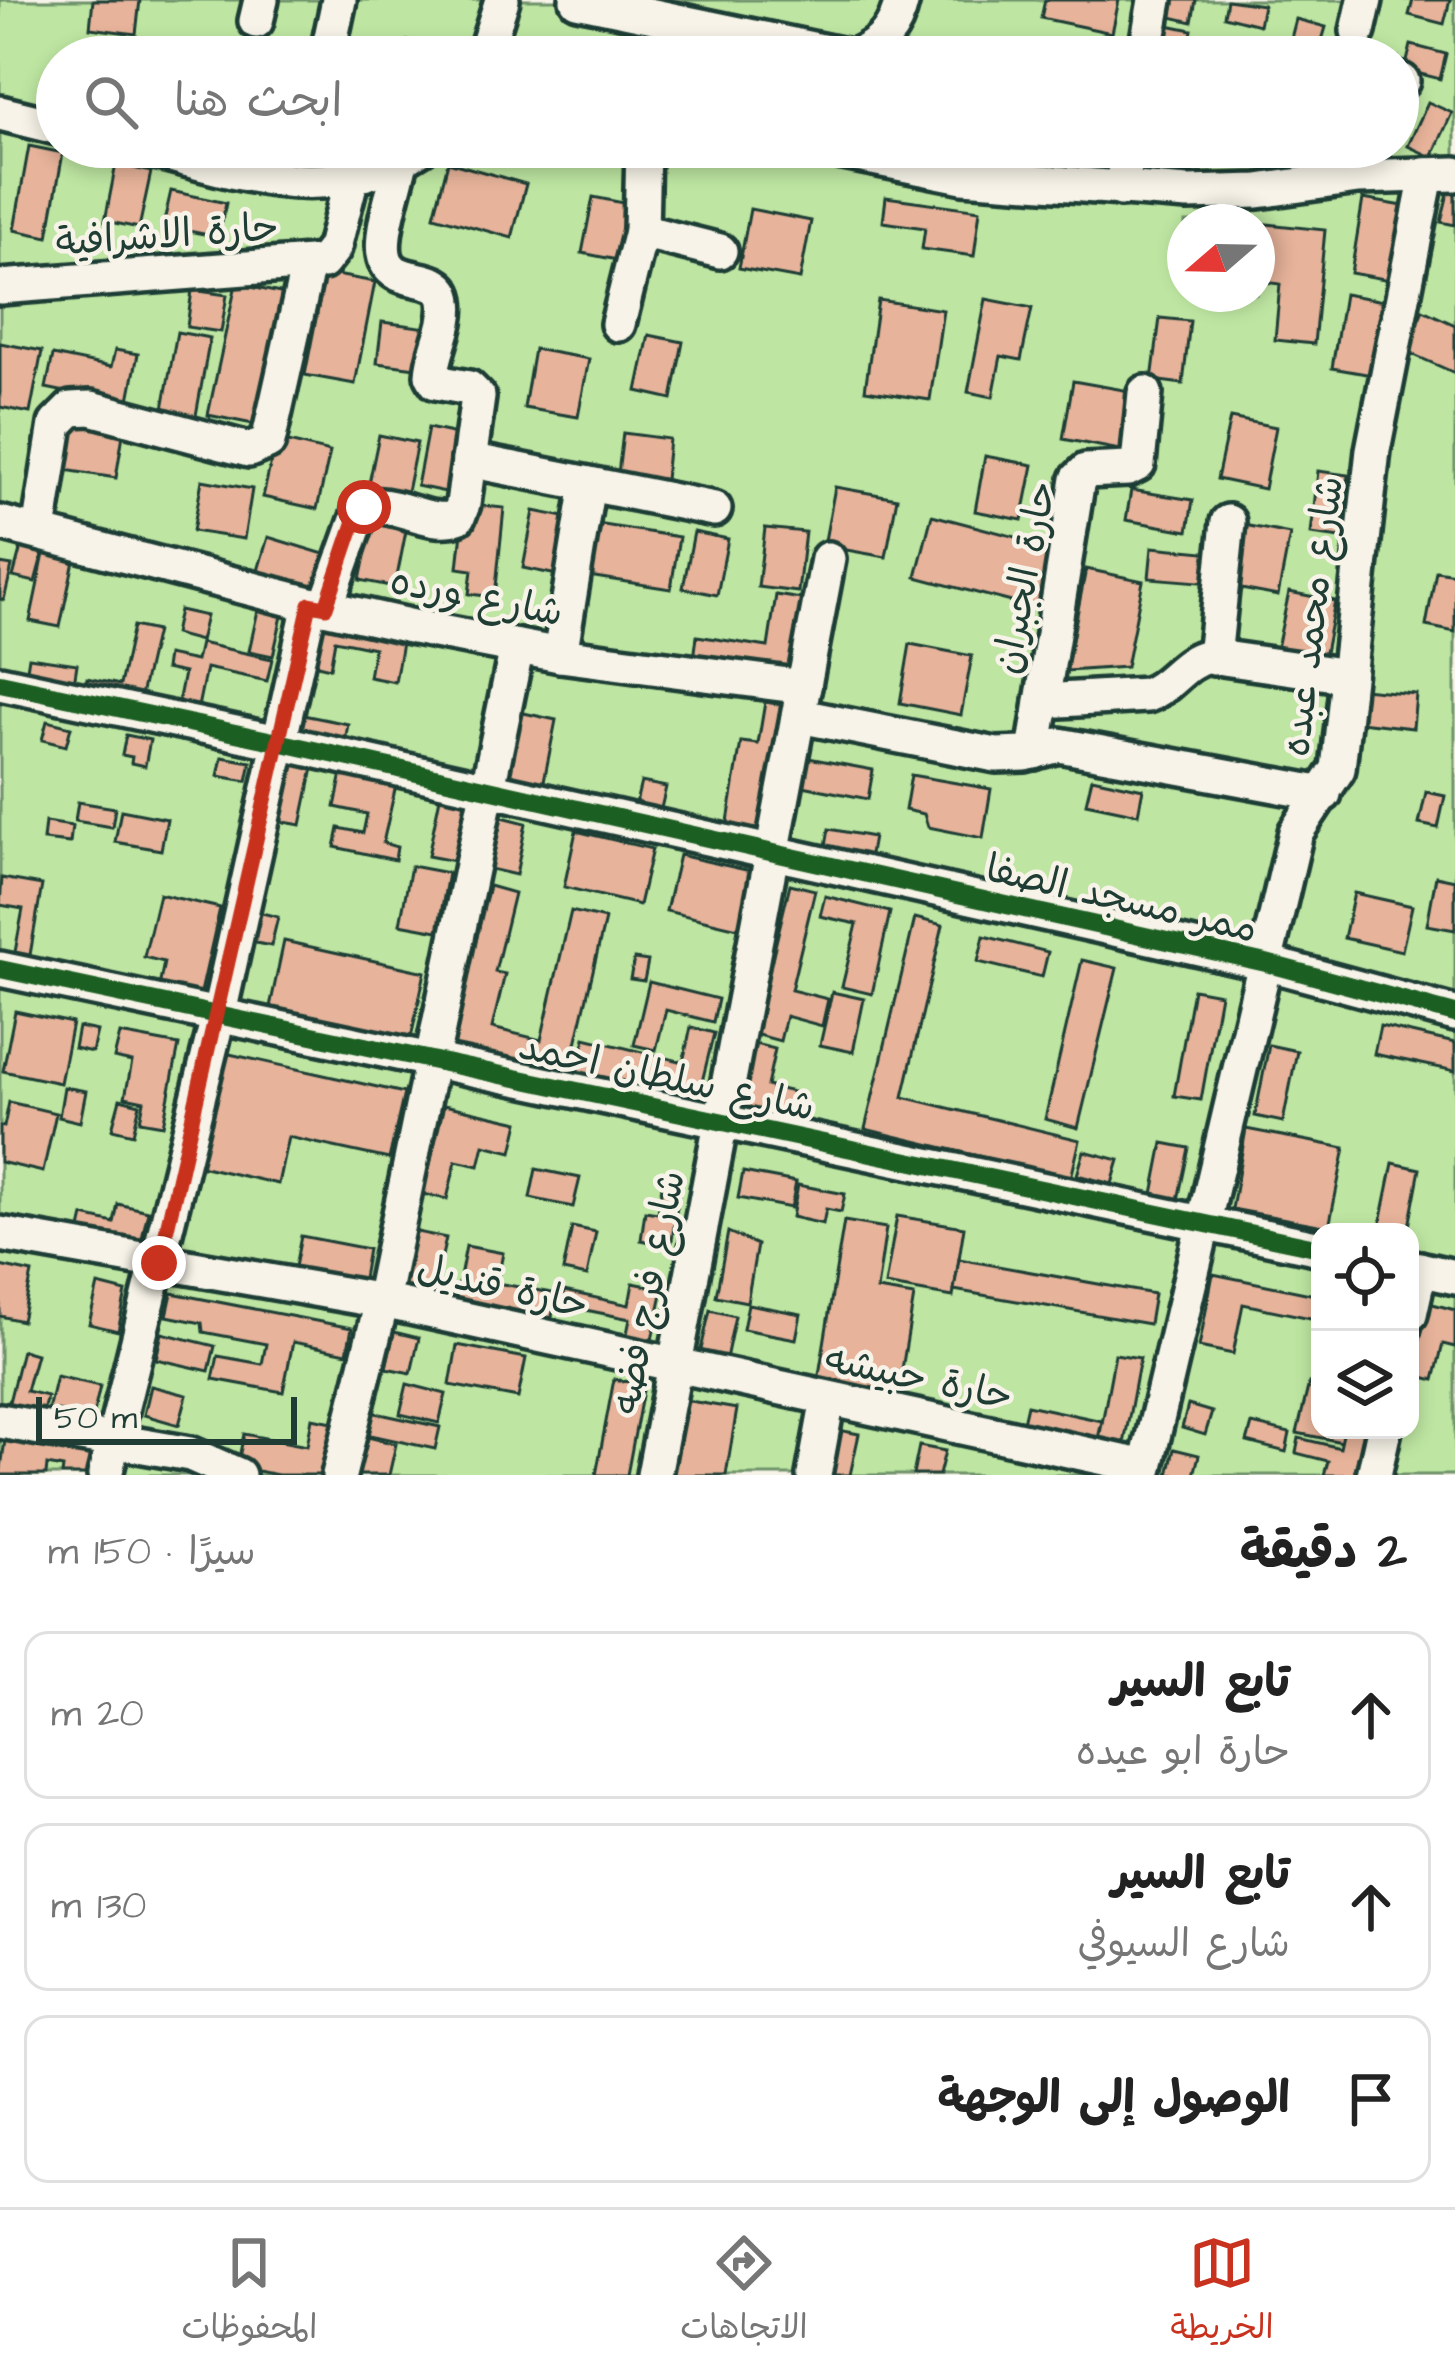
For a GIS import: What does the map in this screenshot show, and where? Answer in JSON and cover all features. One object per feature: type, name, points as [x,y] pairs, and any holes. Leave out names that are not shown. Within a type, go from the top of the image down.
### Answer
[{"type":"street","points":[[331,36],[339,0]]},
{"type":"street","points":[[491,36],[502,0]]},
{"type":"street","points":[[577,0],[751,36]]},
{"type":"street","points":[[886,36],[897,21],[902,0]]},
{"type":"street","points":[[1149,36],[1155,0]]},
{"type":"street","points":[[0,113],[36,122]]},
{"type":"street","points":[[228,168],[282,181],[328,183],[379,168]]},
{"type":"street","points":[[109,1459],[219,1013],[278,742],[318,606],[358,512],[373,505],[452,520],[462,511],[476,392],[444,386],[432,375],[446,297],[437,285],[398,276],[383,253],[408,168]]},
{"type":"street","points":[[618,324],[641,231],[642,168]]},
{"type":"street","points":[[923,168],[963,176],[1121,189],[1239,192],[1336,168]]},
{"type":"street","points":[[1121,189],[1125,168]]},
{"type":"street","points":[[1400,168],[1441,174]]},
{"type":"street","name":"شارع محمد عبده","points":[[1145,1471],[1296,832],[1339,769],[1373,450],[1441,174]]},
{"type":"street","name":"حارة الاشرافية","points":[[0,287],[323,262],[334,248],[351,180]]},
{"type":"street","points":[[641,231],[721,251]]},
{"type":"street","points":[[39,532],[56,424],[71,409],[91,408],[249,450],[268,442],[308,264]]},
{"type":"street","name":"حارة الجبران","points":[[1034,752],[1078,479],[1086,471],[1128,469],[1138,464],[1145,393]]},
{"type":"street","points":[[469,460],[714,509]]},
{"type":"street","points":[[560,655],[588,484]]},
{"type":"street","points":[[1214,658],[1228,522]]},
{"type":"street","name":"شارع ورده","points":[[0,523],[318,606],[802,702],[996,755],[1068,747],[1324,794]]},
{"type":"street","name":"شارع فرج فضه","points":[[654,1475],[828,559]]},
{"type":"street","points":[[339,1475],[382,1301],[517,647]]},
{"type":"street","points":[[1042,701],[1147,695],[1163,688],[1193,660],[1214,658],[1348,676]]},
{"type":"street","name":"ممر مسجد الصفا","points":[[0,683],[1266,963],[1455,1013]]},
{"type":"street","name":"شارع سلطان احمد","points":[[0,968],[1311,1246]]},
{"type":"street","name":"حارة قنديل","points":[[0,1234],[382,1301],[675,1367]]},
{"type":"street","points":[[1419,1269],[1455,1276]]},
{"type":"street","name":"حارة حبيشه","points":[[675,1367],[1145,1471]]},
{"type":"street","points":[[814,1475],[827,1400]]},
{"type":"street","points":[[0,1421],[109,1459],[190,1454],[238,1475]]},
{"type":"street","points":[[1374,1475],[1382,1439]]},
{"type":"green space","points":[[0,0],[1455,0],[1455,1475],[0,1475]]},
{"type":"building","points":[[93,0],[140,0],[136,34],[90,28]]},
{"type":"building","points":[[1045,0],[1119,0],[1112,33],[1041,18]]},
{"type":"building","points":[[1161,0],[1196,0],[1192,22],[1158,14]]},
{"type":"building","points":[[1227,0],[1263,5],[1259,25],[1224,16]]},
{"type":"building","points":[[1413,0],[1450,0],[1444,24],[1409,15]]},
{"type":"building","points":[[1296,19],[1326,27],[1323,36],[1292,36]]},
{"type":"building","points":[[1158,23],[1192,30],[1191,36],[1155,36]]},
{"type":"building","points":[[1419,47],[1446,54],[1440,79],[1419,74]]},
{"type":"building","points":[[1428,102],[1452,113],[1432,157],[1419,151],[1419,122]]},
{"type":"building","points":[[29,146],[36,147],[36,168],[60,168],[48,237],[14,230]]},
{"type":"building","points":[[115,168],[151,172],[139,228],[105,221]]},
{"type":"building","points":[[446,168],[469,168],[526,184],[512,238],[434,216]]},
{"type":"building","points":[[1139,168],[1177,168],[1174,185],[1137,179]]},
{"type":"building","points":[[1449,189],[1455,190],[1455,225],[1441,222]]},
{"type":"building","points":[[171,191],[226,203],[219,237],[163,226]]},
{"type":"building","points":[[593,197],[628,204],[617,260],[582,253]]},
{"type":"building","points":[[886,197],[980,210],[974,256],[922,249],[925,228],[883,222]]},
{"type":"building","points":[[1363,199],[1409,207],[1396,281],[1351,273]]},
{"type":"building","points":[[750,209],[811,221],[800,279],[739,268]]},
{"type":"building","points":[[1275,225],[1325,230],[1314,344],[1275,340],[1280,284],[1275,283]]},
{"type":"building","points":[[325,273],[375,282],[355,384],[305,375]]},
{"type":"building","points":[[236,284],[290,295],[263,426],[208,415]]},
{"type":"building","points":[[192,290],[227,295],[221,332],[187,327]]},
{"type":"building","points":[[1344,294],[1390,302],[1378,376],[1332,368]]},
{"type":"building","points":[[986,299],[1032,308],[1021,360],[1001,356],[993,397],[968,392]]},
{"type":"building","points":[[878,300],[943,310],[930,400],[865,390]]},
{"type":"building","points":[[1423,310],[1455,325],[1455,373],[1405,351]]},
{"type":"building","points":[[1160,318],[1190,321],[1183,384],[1152,380]]},
{"type":"building","points":[[382,322],[428,328],[424,369],[377,363]]},
{"type":"building","points":[[177,332],[210,338],[195,421],[162,414]]},
{"type":"building","points":[[649,335],[683,342],[672,399],[637,391]]},
{"type":"building","points":[[0,343],[42,351],[30,413],[0,407]]},
{"type":"building","points":[[534,349],[589,359],[578,417],[524,408]]},
{"type":"building","points":[[115,350],[138,354],[128,405],[46,388],[53,355],[111,367]]},
{"type":"building","points":[[1073,381],[1135,392],[1125,451],[1063,439]]},
{"type":"building","points":[[1230,418],[1276,427],[1264,489],[1217,479]]},
{"type":"building","points":[[73,420],[124,428],[116,478],[65,470]]},
{"type":"building","points":[[428,428],[466,436],[455,494],[417,486]]},
{"type":"building","points":[[623,433],[669,439],[665,480],[618,474]]},
{"type":"building","points":[[379,435],[417,443],[405,501],[367,493]]},
{"type":"building","points":[[276,439],[330,452],[317,509],[263,497]]},
{"type":"building","points":[[985,456],[1033,465],[1022,520],[975,511]]},
{"type":"building","points":[[1318,471],[1348,475],[1341,538],[1311,534]]},
{"type":"building","points":[[202,480],[252,489],[244,539],[193,531]]},
{"type":"building","points":[[835,487],[897,498],[886,557],[824,546]]},
{"type":"building","points":[[1131,490],[1193,500],[1188,531],[1126,520]]},
{"type":"building","points":[[465,504],[504,508],[495,597],[469,594],[472,570],[458,568]]},
{"type":"building","points":[[534,511],[569,518],[557,575],[523,568]]},
{"type":"building","points":[[932,515],[1054,547],[1038,609],[916,577]]},
{"type":"building","points":[[372,523],[406,531],[395,587],[360,580]]},
{"type":"building","points":[[591,523],[679,537],[671,589],[582,575]]},
{"type":"building","points":[[1244,525],[1290,534],[1278,596],[1231,587]]},
{"type":"building","points":[[765,528],[805,532],[798,592],[758,587]]},
{"type":"building","points":[[694,532],[728,539],[717,595],[683,588]]},
{"type":"building","points":[[268,537],[324,554],[313,591],[257,574]]},
{"type":"building","points":[[22,543],[44,549],[35,582],[13,577]]},
{"type":"building","points":[[1152,547],[1215,553],[1211,583],[1149,578]]},
{"type":"building","points":[[45,549],[75,556],[60,627],[30,621]]},
{"type":"building","points":[[0,564],[12,566],[4,600],[0,599]]},
{"type":"building","points":[[1086,569],[1143,581],[1126,667],[1066,671]]},
{"type":"building","points":[[1436,571],[1455,574],[1455,632],[1426,626]]},
{"type":"building","points":[[1289,592],[1335,601],[1323,663],[1276,653]]},
{"type":"building","points":[[776,595],[808,600],[796,675],[694,659],[697,636],[768,647]]},
{"type":"building","points":[[260,601],[284,607],[273,656],[249,651]]},
{"type":"building","points":[[179,610],[206,616],[200,641],[174,634]]},
{"type":"building","points":[[322,615],[404,631],[395,682],[369,677],[374,648],[335,640],[330,668],[313,664]]},
{"type":"building","points":[[133,626],[156,631],[138,708],[84,696],[87,678],[120,685]]},
{"type":"building","points":[[200,643],[272,659],[267,681],[206,668],[197,712],[177,708],[184,673],[165,669],[167,655],[196,661]]},
{"type":"building","points":[[910,644],[972,656],[961,715],[900,703]]},
{"type":"building","points":[[29,657],[77,664],[73,690],[25,682]]},
{"type":"building","points":[[1362,689],[1416,694],[1413,728],[1359,722]]},
{"type":"building","points":[[765,702],[783,705],[760,840],[726,834],[741,742],[758,744]]},
{"type":"building","points":[[519,712],[556,720],[542,791],[505,784]]},
{"type":"building","points":[[298,714],[348,724],[344,748],[294,738]]},
{"type":"building","points":[[47,721],[71,727],[66,746],[42,740]]},
{"type":"building","points":[[126,735],[150,740],[145,766],[122,755]]},
{"type":"building","points":[[222,757],[251,762],[247,781],[218,776]]},
{"type":"building","points":[[803,757],[873,770],[868,799],[798,785]]},
{"type":"building","points":[[289,763],[313,768],[301,825],[278,821]]},
{"type":"building","points":[[342,773],[396,785],[383,843],[397,847],[395,860],[335,847],[339,828],[363,833],[367,814],[335,807]]},
{"type":"building","points":[[911,775],[991,789],[983,838],[928,827],[924,814],[905,810]]},
{"type":"building","points":[[1092,778],[1143,789],[1138,814],[1086,803]]},
{"type":"building","points":[[641,782],[666,787],[659,817],[634,811]]},
{"type":"building","points":[[1426,792],[1445,796],[1438,828],[1419,824]]},
{"type":"building","points":[[440,797],[466,802],[454,861],[428,856]]},
{"type":"building","points":[[78,802],[115,808],[112,827],[75,821]]},
{"type":"building","points":[[121,810],[167,819],[161,850],[115,842]]},
{"type":"building","points":[[502,817],[526,823],[516,875],[490,869]]},
{"type":"building","points":[[45,822],[72,826],[70,843],[43,840]]},
{"type":"building","points":[[829,829],[873,837],[868,865],[824,857]]},
{"type":"building","points":[[576,831],[652,849],[639,905],[564,887]]},
{"type":"building","points":[[679,855],[755,872],[742,929],[666,911]]},
{"type":"building","points":[[411,866],[448,873],[438,931],[400,924]]},
{"type":"building","points":[[1436,876],[1455,880],[1455,930],[1427,925]]},
{"type":"building","points":[[2,878],[42,885],[30,955],[15,952],[23,909],[0,905]]},
{"type":"building","points":[[790,884],[815,890],[791,990],[828,999],[822,1026],[786,1016],[780,1041],[754,1034]]},
{"type":"building","points":[[489,886],[514,893],[495,972],[505,974],[492,1028],[541,1040],[571,911],[605,919],[568,1078],[450,1050]]},
{"type":"building","points":[[1354,893],[1412,906],[1402,951],[1344,938]]},
{"type":"building","points":[[159,894],[220,908],[199,1001],[158,992],[164,962],[144,957]]},
{"type":"building","points":[[825,896],[890,912],[872,994],[842,987],[857,924],[820,916]]},
{"type":"building","points":[[254,911],[278,917],[271,946],[246,941]]},
{"type":"building","points":[[915,918],[943,925],[903,1097],[1080,1140],[1071,1178],[865,1129]]},
{"type":"building","points":[[984,936],[1048,952],[1042,977],[978,962]]},
{"type":"building","points":[[284,941],[425,972],[411,1038],[270,1007]]},
{"type":"building","points":[[634,959],[648,961],[644,981],[630,979]]},
{"type":"building","points":[[1082,960],[1117,968],[1078,1128],[1045,1119]]},
{"type":"building","points":[[649,982],[718,999],[713,1022],[666,1010],[656,1050],[634,1045]]},
{"type":"building","points":[[1193,989],[1220,994],[1201,1100],[1174,1096]]},
{"type":"building","points":[[832,992],[864,999],[853,1052],[820,1045]]},
{"type":"building","points":[[15,1011],[72,1023],[60,1083],[3,1071]]},
{"type":"building","points":[[1380,1026],[1455,1043],[1455,1071],[1374,1054]]},
{"type":"building","points":[[78,1027],[97,1031],[92,1052],[74,1048]]},
{"type":"building","points":[[691,1027],[714,1033],[697,1102],[577,1074],[585,1038],[683,1062]]},
{"type":"building","points":[[120,1034],[179,1045],[163,1125],[140,1121],[144,1101],[125,1097],[132,1062],[114,1058]]},
{"type":"building","points":[[751,1043],[775,1049],[767,1086],[802,1094],[796,1118],[737,1104]]},
{"type":"building","points":[[1269,1045],[1297,1051],[1283,1122],[1255,1116]]},
{"type":"building","points":[[225,1053],[404,1093],[389,1159],[288,1137],[278,1184],[200,1166]]},
{"type":"building","points":[[64,1087],[86,1091],[80,1122],[59,1117]]},
{"type":"building","points":[[120,1099],[140,1104],[133,1134],[112,1129]]},
{"type":"building","points":[[9,1102],[56,1113],[43,1172],[0,1162],[0,1126],[4,1127]]},
{"type":"building","points":[[444,1105],[519,1122],[512,1152],[484,1145],[479,1166],[456,1161],[447,1199],[423,1194]]},
{"type":"building","points":[[1246,1129],[1345,1148],[1330,1223],[1232,1209]]},
{"type":"building","points":[[1163,1143],[1189,1148],[1178,1200],[1153,1194]]},
{"type":"building","points":[[1084,1151],[1119,1160],[1112,1184],[1077,1175]]},
{"type":"building","points":[[1393,1163],[1420,1169],[1410,1223],[1381,1223]]},
{"type":"building","points":[[536,1169],[580,1178],[573,1207],[530,1198]]},
{"type":"building","points":[[743,1172],[796,1182],[791,1208],[738,1198]]},
{"type":"building","points":[[662,1185],[680,1188],[671,1246],[641,1240],[645,1211],[658,1213]]},
{"type":"building","points":[[798,1185],[845,1194],[841,1212],[826,1209],[823,1224],[792,1217]]},
{"type":"building","points":[[118,1204],[148,1211],[139,1252],[79,1238],[84,1216],[114,1223]]},
{"type":"building","points":[[897,1216],[964,1227],[953,1297],[885,1285]]},
{"type":"building","points":[[844,1221],[886,1228],[877,1290],[914,1296],[898,1394],[818,1381]]},
{"type":"building","points":[[572,1227],[596,1232],[587,1276],[563,1271]]},
{"type":"building","points":[[412,1231],[446,1238],[432,1301],[398,1294]]},
{"type":"building","points":[[728,1232],[757,1245],[747,1302],[716,1296]]},
{"type":"building","points":[[301,1236],[368,1249],[362,1284],[294,1272]]},
{"type":"building","points":[[466,1246],[503,1253],[497,1283],[557,1294],[551,1321],[455,1303]]},
{"type":"building","points":[[959,1259],[1154,1294],[1149,1324],[954,1290]]},
{"type":"building","points":[[0,1266],[32,1273],[22,1321],[0,1316]]},
{"type":"building","points":[[1213,1274],[1311,1294],[1311,1318],[1243,1304],[1233,1354],[1199,1347]]},
{"type":"building","points":[[633,1283],[663,1289],[650,1349],[625,1343],[630,1319],[561,1305],[564,1291],[629,1305]]},
{"type":"building","points":[[98,1285],[126,1292],[118,1331],[89,1324]]},
{"type":"building","points":[[172,1293],[352,1328],[347,1353],[293,1342],[283,1392],[213,1379],[218,1356],[262,1364],[266,1344],[203,1332],[202,1323],[167,1316]]},
{"type":"building","points":[[1429,1303],[1455,1310],[1455,1347],[1443,1344],[1434,1380],[1419,1376],[1419,1345]]},
{"type":"building","points":[[748,1304],[801,1314],[796,1339],[743,1329]]},
{"type":"building","points":[[710,1310],[735,1316],[724,1368],[698,1363]]},
{"type":"building","points":[[394,1332],[419,1338],[411,1373],[386,1368]]},
{"type":"building","points":[[162,1333],[215,1346],[209,1371],[156,1359]]},
{"type":"building","points":[[457,1345],[526,1358],[518,1398],[450,1385]]},
{"type":"building","points":[[22,1350],[36,1354],[26,1391],[47,1396],[41,1419],[7,1410]]},
{"type":"building","points":[[1115,1354],[1140,1358],[1122,1455],[1097,1450]]},
{"type":"building","points":[[56,1376],[100,1386],[89,1434],[45,1423]]},
{"type":"building","points":[[614,1379],[644,1385],[627,1475],[596,1475]]},
{"type":"building","points":[[1309,1383],[1311,1383],[1311,1436],[1297,1433]]},
{"type":"building","points":[[407,1384],[446,1394],[439,1423],[400,1414]]},
{"type":"building","points":[[151,1386],[187,1395],[179,1425],[144,1415]]},
{"type":"building","points":[[684,1400],[737,1409],[726,1475],[672,1475]]},
{"type":"building","points":[[1027,1405],[1102,1421],[1096,1447],[1021,1431]]},
{"type":"building","points":[[1188,1405],[1212,1412],[1205,1435],[1182,1428]]},
{"type":"building","points":[[371,1412],[440,1427],[435,1449],[366,1434]]},
{"type":"building","points":[[312,1418],[333,1422],[324,1475],[278,1475],[237,1467],[244,1434],[307,1446]]},
{"type":"building","points":[[1252,1424],[1290,1433],[1286,1452],[1247,1442]]},
{"type":"building","points":[[833,1429],[859,1434],[850,1475],[823,1475]]},
{"type":"building","points":[[364,1436],[396,1444],[389,1475],[356,1475]]},
{"type":"building","points":[[1299,1438],[1340,1448],[1342,1439],[1363,1439],[1354,1475],[1324,1475],[1328,1461],[1296,1453]]},
{"type":"building","points":[[5,1440],[90,1452],[87,1475],[62,1475],[63,1468],[47,1465],[46,1475],[0,1475]]},
{"type":"building","points":[[919,1446],[945,1451],[939,1475],[913,1475]]},
{"type":"building","points":[[1174,1449],[1199,1455],[1194,1475],[1168,1475]]},
{"type":"cycle path","points":[[0,683],[1266,963],[1455,1014]]},
{"type":"cycle path","points":[[0,969],[1311,1246]]},
{"type":"route","points":[[159,1263],[310,604],[326,607],[358,512],[364,507]]}]
